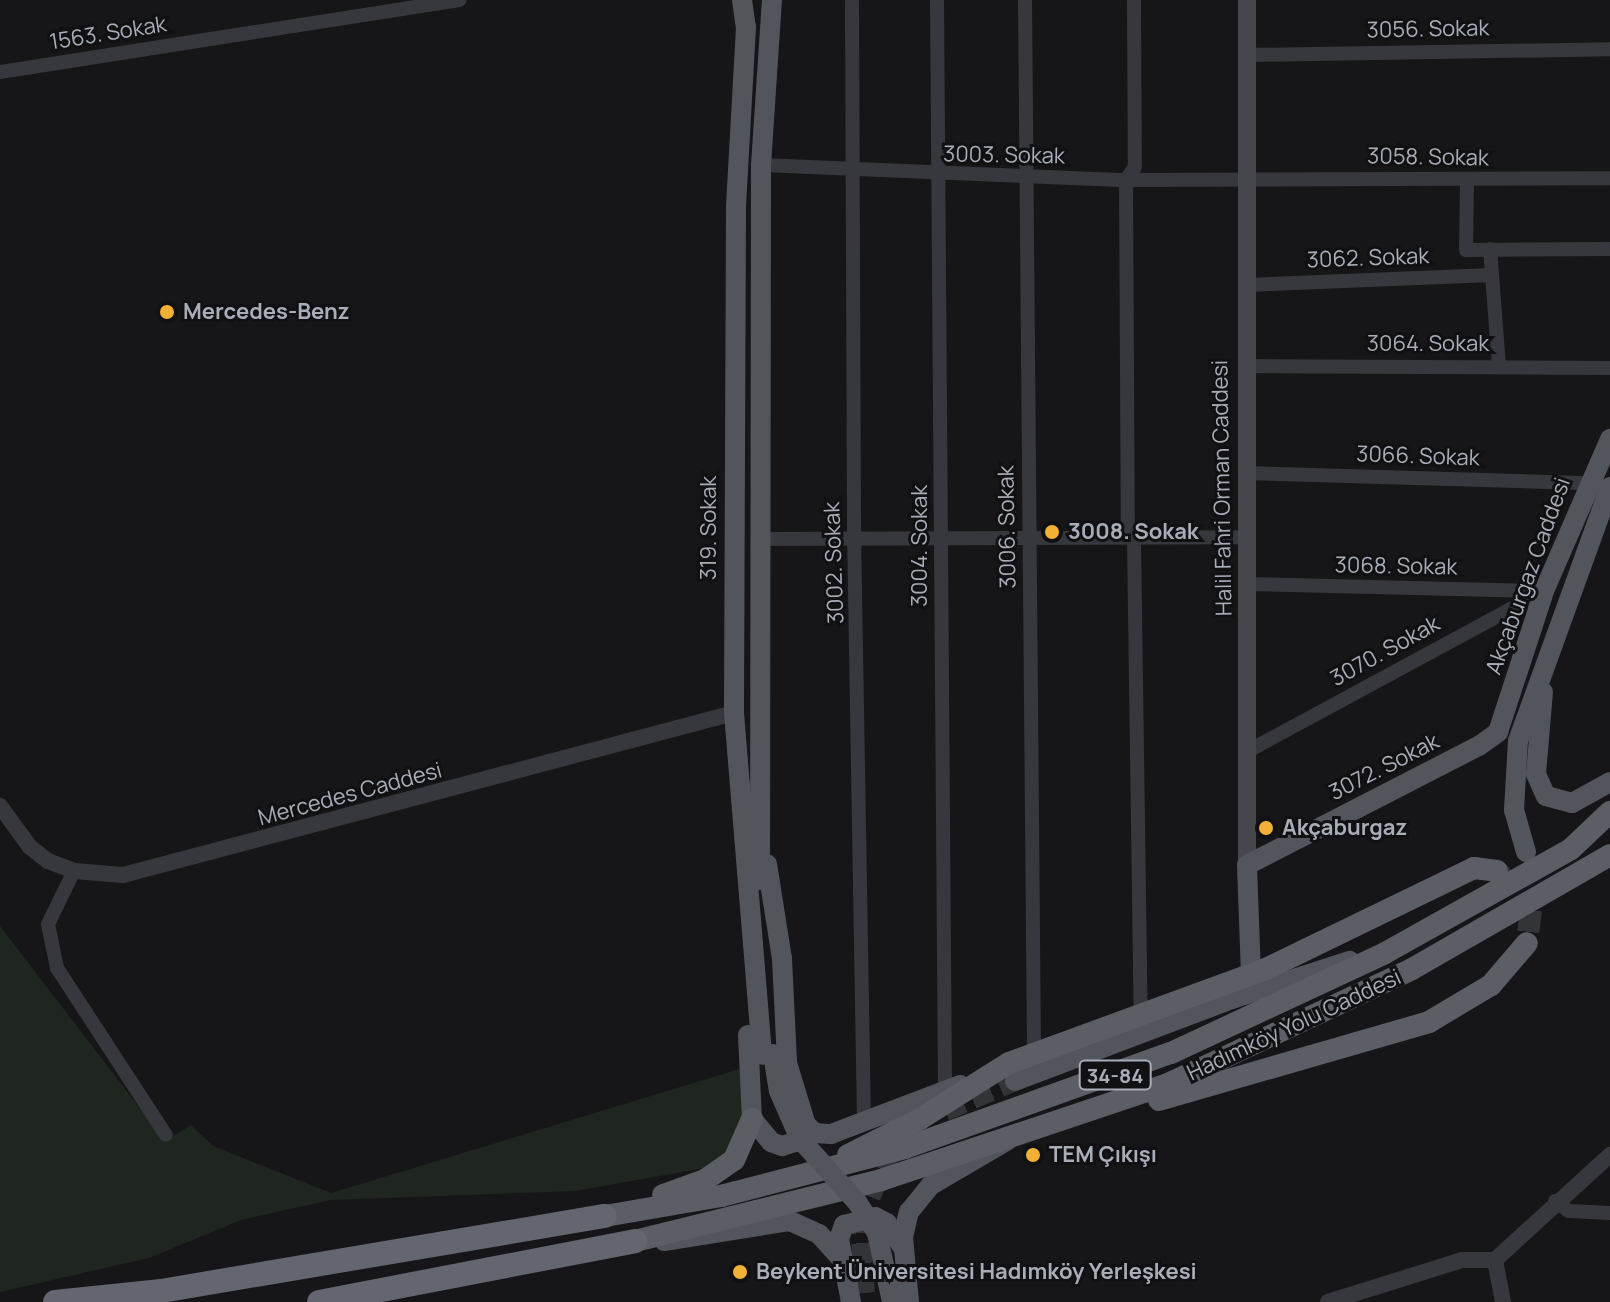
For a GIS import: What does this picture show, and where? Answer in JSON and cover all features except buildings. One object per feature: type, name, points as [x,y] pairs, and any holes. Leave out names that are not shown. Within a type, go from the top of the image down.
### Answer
[{"type":"highway","points":[[1571,849],[1610,812]]},
{"type":"highway","name":"34-84","points":[[1502,878],[1571,849]]},
{"type":"highway","name":"Hadımköy Yolu Caddesi","points":[[635,1241],[801,1202],[1008,1140],[1168,1084],[1305,1023],[1475,934],[1610,855]]},
{"type":"highway","points":[[834,1168],[855,1151],[920,1119],[986,1074],[1251,975],[1474,868],[1502,878]]},
{"type":"highway","name":"Hadımköy Yolu Caddesi","points":[[605,1216],[721,1196],[834,1168],[1039,1105],[1171,1053],[1385,953],[1502,878]]},
{"type":"highway","points":[[1095,1109],[1171,1097],[1406,1032],[1456,1009],[1491,985],[1527,943]]},
{"type":"highway","points":[[55,1302],[161,1291],[605,1216],[693,1185],[721,1170],[743,1148],[752,1119]]},
{"type":"highway","points":[[319,1302],[635,1241]]},
{"type":"highway","points":[[118,1302],[161,1291]]},
{"type":"main road","name":"319. Sokak","points":[[742,0],[746,27],[736,206],[734,713],[744,843],[768,1054]]},
{"type":"main road","points":[[772,0],[761,165],[760,817],[770,1098],[789,1141],[850,1210],[873,1249],[865,1300]]},
{"type":"main road","name":"Halil Fahri Orman Caddesi","points":[[1247,0],[1247,865],[1251,975]]},
{"type":"main road","name":"Akçaburgaz Caddesi","points":[[1498,732],[1544,591],[1588,483],[1610,439]]},
{"type":"main road","points":[[1588,483],[1610,488]]},
{"type":"main road","name":"Akçaburgaz Caddesi","points":[[1555,633],[1610,488]]},
{"type":"main road","points":[[1555,633],[1537,743],[1540,786],[1546,796],[1572,803],[1610,782]]},
{"type":"main road","points":[[1526,852],[1514,810],[1514,766],[1555,633]]},
{"type":"main road","name":"3072. Sokak","points":[[1247,865],[1498,732]]},
{"type":"main road","points":[[760,817],[782,959],[787,1063],[806,1125],[815,1133],[831,1134],[864,1124],[986,1074]]},
{"type":"main road","name":"34-84","points":[[1571,849],[1610,826]]},
{"type":"main road","points":[[744,843],[738,881],[752,1119],[771,1142],[782,1146],[795,1142],[806,1125]]},
{"type":"main road","points":[[1015,1081],[1232,999],[1385,953]]},
{"type":"main road","points":[[768,1054],[779,1091],[800,1139],[857,1202],[877,1233],[892,1302]]},
{"type":"main road","points":[[909,1302],[905,1225],[923,1192],[1008,1140]]},
{"type":"main road","points":[[846,1264],[840,1231],[853,1219],[875,1217],[887,1223],[904,1250]]},
{"type":"main road","points":[[635,1241],[690,1239],[790,1221],[819,1234],[846,1264],[865,1300]]},
{"type":"street","name":"1563. Sokak","points":[[0,72],[459,0]]},
{"type":"street","name":"3002. Sokak","points":[[852,0],[851,170],[864,1124]]},
{"type":"street","name":"3004. Sokak","points":[[937,0],[945,1092]]},
{"type":"street","name":"3006. Sokak","points":[[1025,0],[1023,177],[1030,538],[1034,1054]]},
{"type":"street","points":[[1134,0],[1135,167],[1126,180],[1128,528],[1134,538],[1141,1016]]},
{"type":"street","name":"3056. Sokak","points":[[1247,55],[1610,49]]},
{"type":"street","name":"3003. Sokak","points":[[761,165],[936,175],[1126,180],[1245,176]]},
{"type":"street","name":"3058. Sokak","points":[[1245,176],[1467,180],[1610,178]]},
{"type":"street","points":[[1467,180],[1466,250],[1610,249]]},
{"type":"street","points":[[1490,249],[1499,366]]},
{"type":"street","name":"3062. Sokak","points":[[1245,285],[1492,275]]},
{"type":"street","name":"3064. Sokak","points":[[1245,366],[1610,368]]},
{"type":"street","name":"3066. Sokak","points":[[1246,473],[1588,483]]},
{"type":"street","points":[[761,539],[1246,537]]},
{"type":"street","name":"3068. Sokak","points":[[1247,584],[1544,591]]},
{"type":"street","name":"3070. Sokak","points":[[1248,751],[1544,591]]},
{"type":"street","name":"Mercedes Caddesi","points":[[0,806],[30,847],[74,871],[123,875],[734,713]]},
{"type":"street","points":[[74,871],[48,924],[57,968],[166,1135]]},
{"type":"street","points":[[1328,1302],[1462,1260],[1495,1260],[1555,1201],[1610,1155]]},
{"type":"street","points":[[1555,1201],[1569,1211],[1610,1213]]},
{"type":"street","points":[[1495,1260],[1503,1302]]},
{"type":"shaded area","points":[[0,926],[165,1141],[191,1125],[213,1146],[331,1193],[743,1068],[745,1115],[727,1156],[705,1168],[575,1191],[331,1200],[241,1220],[149,1258],[0,1292]]},
{"type":"tunnel","points":[[1498,872],[1531,910],[1527,943]]},
{"type":"tunnel","points":[[945,1111],[1015,1081]]},
{"type":"tunnel","points":[[865,1293],[860,1225],[884,1162],[900,1144]]},
{"type":"place","name":"Mercedes-Benz","points":[[167,312]]},
{"type":"place","name":"3008. Sokak","points":[[1052,532]]},
{"type":"place","name":"Akçaburgaz","points":[[1266,828]]},
{"type":"place","name":"TEM Çıkışı","points":[[1033,1155]]},
{"type":"place","name":"Beykent Üniversitesi Hadımköy Yerleşkesi","points":[[740,1272]]}]
